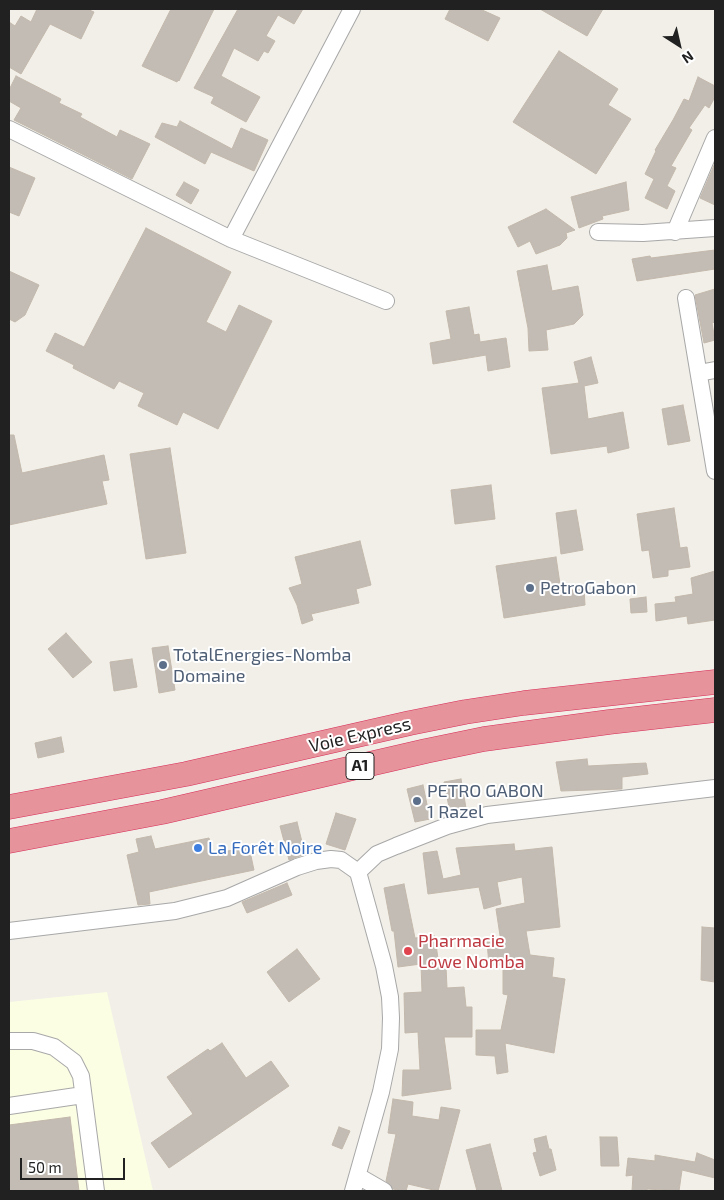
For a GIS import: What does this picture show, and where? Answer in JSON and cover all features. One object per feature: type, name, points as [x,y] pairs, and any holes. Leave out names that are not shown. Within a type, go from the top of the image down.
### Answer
[{"type":"highway","name":"Voie Express","points":[[9,807],[186,774],[466,712],[524,703],[715,682]]},
{"type":"highway","name":"A1","points":[[9,841],[162,812],[426,750],[484,739],[715,710]]},
{"type":"street","points":[[231,239],[352,9]]},
{"type":"street","points":[[9,129],[231,239],[386,301]]},
{"type":"street","points":[[675,232],[715,138]]},
{"type":"street","points":[[598,232],[643,234],[715,228]]},
{"type":"street","points":[[686,298],[715,471]]},
{"type":"street","points":[[699,373],[715,370]]},
{"type":"street","points":[[358,872],[377,854],[447,826],[487,815],[715,788]]},
{"type":"street","points":[[9,931],[175,911],[227,898],[297,867],[316,861],[341,860],[358,872],[384,966],[390,997],[390,1049],[381,1092],[356,1184],[384,1191]]},
{"type":"street","points":[[9,1041],[33,1041],[54,1047],[74,1062],[81,1076],[96,1191]]},
{"type":"street","points":[[9,1106],[83,1095]]},
{"type":"shaded area","points":[[107,992],[153,1191],[9,1191],[9,1002]]},
{"type":"building","points":[[37,9],[87,9],[94,12],[81,39],[50,24],[21,74],[9,67],[9,22],[15,26],[21,16],[31,22]]},
{"type":"building","points":[[171,9],[214,9],[177,82],[142,66]]},
{"type":"building","points":[[238,9],[303,9],[294,24],[278,15],[266,36],[275,41],[268,53],[264,51],[258,61],[234,48],[221,76],[260,97],[246,122],[211,103],[214,97],[194,88]]},
{"type":"building","points":[[450,9],[480,9],[500,18],[488,41],[445,19]]},
{"type":"building","points":[[540,9],[603,9],[587,36]]},
{"type":"building","points":[[559,51],[618,89],[608,105],[631,119],[596,174],[513,122]]},
{"type":"building","points":[[16,76],[61,99],[59,103],[82,114],[80,117],[117,137],[120,130],[150,144],[132,179],[14,120],[21,108],[9,101],[9,90]]},
{"type":"building","points":[[698,77],[715,86],[715,97],[709,108],[705,105],[689,128],[692,130],[671,166],[676,168],[667,186],[675,191],[667,209],[645,198],[654,179],[645,174],[655,150],[684,99],[689,101]]},
{"type":"building","points":[[180,121],[232,149],[241,128],[268,140],[254,171],[211,152],[205,164],[155,137],[162,123],[177,127]]},
{"type":"building","points":[[715,163],[715,205],[700,198]]},
{"type":"building","points":[[9,167],[35,178],[19,216],[9,212]]},
{"type":"building","points":[[184,182],[199,190],[191,204],[176,195]]},
{"type":"building","points":[[626,182],[629,210],[602,216],[603,219],[579,228],[571,197]]},
{"type":"building","points":[[546,209],[575,230],[566,233],[567,238],[560,245],[536,254],[530,241],[518,247],[508,227]]},
{"type":"building","points":[[146,228],[231,272],[206,322],[226,332],[239,305],[272,321],[218,429],[183,412],[177,425],[138,406],[144,393],[119,381],[114,389],[73,368],[74,365],[46,351],[55,333],[84,347]]},
{"type":"building","points":[[715,250],[715,269],[637,281],[632,259]]},
{"type":"building","points":[[547,265],[552,291],[578,286],[583,315],[574,324],[546,330],[548,350],[529,351],[528,328],[517,271]]},
{"type":"building","points":[[9,271],[39,285],[25,315],[15,322],[9,319]]},
{"type":"building","points":[[715,289],[715,322],[712,323],[715,340],[704,343],[695,295]]},
{"type":"building","points":[[469,307],[474,335],[479,334],[480,342],[506,338],[510,367],[488,371],[486,355],[433,364],[430,343],[451,339],[446,311]]},
{"type":"building","points":[[591,357],[598,383],[584,386],[588,419],[623,412],[629,448],[608,453],[607,446],[551,454],[542,388],[579,383],[574,362]]},
{"type":"building","points":[[683,405],[690,441],[668,445],[662,409]]},
{"type":"building","points":[[9,435],[14,435],[22,473],[104,455],[109,480],[102,481],[107,504],[9,525]]},
{"type":"building","points":[[170,448],[186,553],[146,559],[130,454]]},
{"type":"building","points":[[491,485],[495,519],[455,524],[451,490]]},
{"type":"building","points":[[674,508],[680,548],[687,547],[690,567],[668,570],[668,576],[653,578],[649,550],[642,551],[637,514]]},
{"type":"building","points":[[576,510],[583,550],[561,554],[556,513]]},
{"type":"building","points":[[360,541],[371,585],[356,589],[359,603],[311,614],[313,620],[302,624],[297,605],[289,588],[302,584],[295,557]]},
{"type":"building","name":"PetroGabon","points":[[556,557],[561,591],[584,589],[585,605],[504,618],[496,566]]},
{"type":"building","points":[[715,571],[715,620],[688,624],[687,616],[656,621],[655,604],[676,602],[675,597],[693,594],[691,578]]},
{"type":"building","points":[[646,597],[647,612],[631,613],[630,599]]},
{"type":"building","points":[[66,633],[92,662],[73,678],[48,649]]},
{"type":"building","points":[[168,646],[175,690],[159,693],[152,648]]},
{"type":"building","points":[[132,659],[137,687],[114,691],[110,662]]},
{"type":"building","points":[[61,737],[64,752],[38,758],[35,743]]},
{"type":"building","points":[[587,759],[588,766],[646,763],[648,774],[622,777],[622,789],[561,791],[556,762]]},
{"type":"building","points":[[461,779],[466,808],[450,812],[444,782]]},
{"type":"building","points":[[423,785],[430,819],[415,822],[407,789]]},
{"type":"building","points":[[336,813],[356,819],[345,850],[326,844]]},
{"type":"building","points":[[297,822],[305,854],[289,860],[280,826]]},
{"type":"building","points":[[151,836],[155,849],[209,838],[212,854],[249,847],[254,870],[149,892],[150,904],[138,905],[127,855],[139,852],[136,839]]},
{"type":"building","points":[[514,844],[515,851],[552,847],[560,927],[526,931],[530,955],[554,958],[552,977],[565,979],[554,1053],[505,1043],[508,1072],[497,1074],[495,1056],[476,1055],[476,1030],[501,1030],[508,995],[503,994],[503,965],[489,965],[487,942],[501,942],[496,909],[525,903],[522,877],[497,882],[501,904],[484,909],[479,887],[428,894],[423,853],[437,851],[443,879],[461,875],[456,848]]},
{"type":"building","points":[[287,883],[292,895],[247,913],[242,902]]},
{"type":"building","points":[[404,884],[415,938],[435,936],[439,967],[446,967],[447,988],[464,987],[466,1007],[472,1007],[472,1037],[444,1037],[451,1089],[402,1096],[403,1070],[420,1070],[418,1032],[405,1033],[404,993],[422,992],[421,964],[398,967],[394,931],[392,931],[384,888]]},
{"type":"building","points":[[702,927],[715,928],[715,982],[701,980]]},
{"type":"building","points":[[297,949],[320,979],[289,1002],[267,972]]},
{"type":"building","points":[[222,1043],[246,1078],[271,1061],[289,1086],[169,1168],[151,1143],[193,1114],[167,1077],[208,1049],[210,1051]]},
{"type":"building","points":[[393,1099],[413,1102],[412,1116],[439,1120],[441,1107],[460,1110],[438,1191],[408,1184],[406,1191],[402,1191],[393,1189],[386,1181],[396,1134],[388,1133]]},
{"type":"building","points":[[70,1117],[79,1191],[9,1191],[9,1125]]},
{"type":"building","points":[[339,1127],[350,1131],[342,1149],[332,1145]]},
{"type":"building","points":[[546,1136],[556,1170],[540,1176],[533,1153],[537,1152],[534,1139]]},
{"type":"building","points":[[600,1137],[617,1137],[619,1166],[601,1166]]},
{"type":"building","points":[[490,1144],[502,1191],[477,1191],[466,1150]]},
{"type":"building","points":[[697,1153],[715,1160],[715,1178],[682,1170],[679,1191],[647,1189],[647,1191],[632,1191],[633,1175],[626,1176],[628,1158],[655,1161],[655,1155],[695,1162]]},
{"type":"place","name":"PetroGabon","points":[[530,588]]},
{"type":"place","name":"TotalEnergies-Nomba Domaine","points":[[163,665]]},
{"type":"place","name":"PETRO GABON 1 Razel","points":[[417,801]]},
{"type":"place","name":"La Forêt Noire","points":[[198,848]]},
{"type":"place","name":"Pharmacie Lowe Nomba","points":[[408,951]]}]
